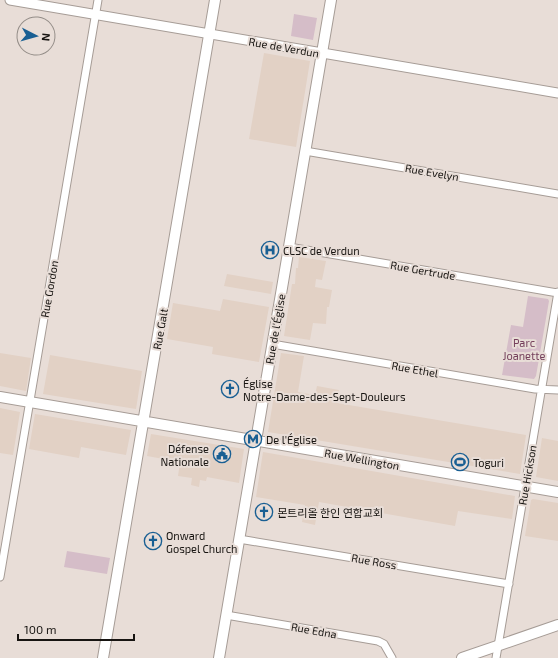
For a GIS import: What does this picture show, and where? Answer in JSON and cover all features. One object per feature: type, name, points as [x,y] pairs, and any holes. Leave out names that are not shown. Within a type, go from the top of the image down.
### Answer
[{"type":"main road","name":"Rue Galt","points":[[103,658],[214,0]]},
{"type":"main road","name":"Rue de l'Église","points":[[219,658],[331,0]]},
{"type":"main road","name":"Rue Wellington","points":[[0,397],[558,492]]},
{"type":"main road","points":[[462,658],[499,644],[558,625]]},
{"type":"street","name":"Rue de Verdun","points":[[10,0],[558,92]]},
{"type":"street","name":"Rue Gordon","points":[[0,577],[98,0]]},
{"type":"street","name":"Rue Evelyn","points":[[305,151],[558,194]]},
{"type":"street","name":"Rue Gertrude","points":[[289,247],[558,293]]},
{"type":"street","name":"Rue Hickson","points":[[496,658],[558,293]]},
{"type":"street","name":"Rue Ethel","points":[[272,344],[542,389],[558,390]]},
{"type":"street","name":"Rue Ross","points":[[239,539],[509,584]]},
{"type":"street","name":"Rue Edna","points":[[226,615],[378,641],[384,644],[392,658]]},
{"type":"shaded area","points":[[264,53],[310,61],[296,147],[249,139]]},
{"type":"shaded area","points":[[299,257],[326,261],[322,280],[316,279],[315,287],[332,290],[329,307],[327,307],[326,324],[313,323],[310,340],[284,336],[292,284],[295,284],[296,268],[298,268]]},
{"type":"shaded area","points":[[227,274],[273,282],[271,294],[224,286]]},
{"type":"shaded area","points":[[223,299],[269,307],[259,362],[212,354],[213,347],[167,339],[173,303],[220,311]]},
{"type":"shaded area","points":[[0,353],[31,358],[26,391],[0,386]]},
{"type":"shaded area","points":[[281,353],[304,356],[298,392],[315,395],[317,386],[339,390],[337,403],[526,435],[520,474],[268,432]]},
{"type":"shaded area","points":[[50,355],[142,371],[136,409],[43,394]]},
{"type":"shaded area","points":[[0,408],[20,412],[13,455],[0,453]]},
{"type":"shaded area","points":[[35,414],[131,430],[126,455],[81,447],[79,458],[29,449]]},
{"type":"shaded area","points":[[151,434],[244,449],[239,483],[207,477],[206,481],[200,480],[199,487],[191,485],[192,478],[178,476],[180,462],[147,456]]},
{"type":"shaded area","points":[[542,438],[558,441],[558,481],[536,477]]},
{"type":"shaded area","points":[[263,452],[515,496],[512,519],[458,511],[455,526],[319,502],[315,525],[302,522],[305,505],[256,497]]},
{"type":"shaded area","points":[[533,499],[558,503],[558,541],[525,536],[531,500]]},
{"type":"green space","points":[[294,14],[317,18],[313,40],[291,36]]},
{"type":"green space","name":"Parc Joanette","points":[[528,296],[548,299],[549,301],[536,376],[534,379],[502,375],[511,325],[523,327]]},
{"type":"green space","points":[[67,551],[110,558],[107,574],[64,567]]},
{"type":"place","name":"CLSC de Verdun","points":[[270,250]]},
{"type":"place","name":"Église Notre-Dame-des-Sept-Douleurs","points":[[230,389]]},
{"type":"place","name":"De l'Église","points":[[253,439]]},
{"type":"place","name":"Défense Nationale","points":[[222,454]]},
{"type":"place","name":"Toguri","points":[[460,462]]},
{"type":"place","name":"몬트리올 한인 연합교회","points":[[264,512]]},
{"type":"place","name":"Onward Gospel Church","points":[[153,541]]}]
